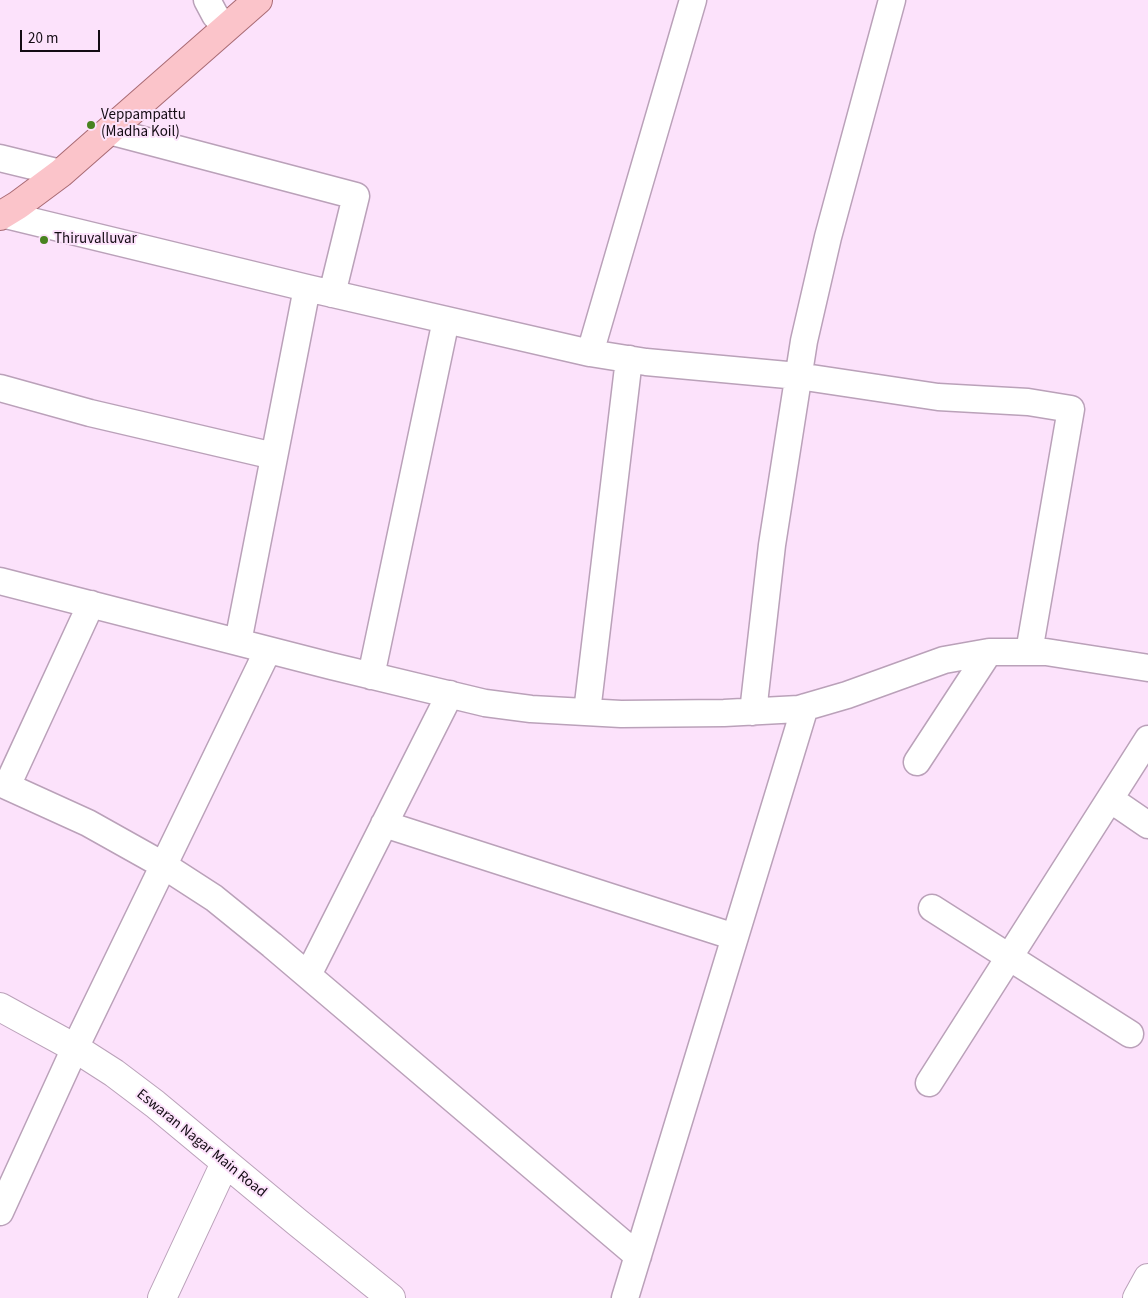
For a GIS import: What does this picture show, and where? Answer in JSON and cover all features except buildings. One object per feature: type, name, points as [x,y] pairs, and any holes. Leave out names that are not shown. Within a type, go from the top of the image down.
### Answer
[{"type":"main road","points":[[1,215],[18,205],[61,173],[258,0]]},
{"type":"street","points":[[207,0],[215,15],[226,28]]},
{"type":"street","points":[[590,352],[693,0]]},
{"type":"street","points":[[753,712],[772,545],[804,341],[828,237],[892,0]]},
{"type":"street","points":[[109,131],[356,196],[320,291],[274,456],[238,642]]},
{"type":"street","points":[[0,158],[61,173]]},
{"type":"street","points":[[1,215],[320,291],[590,352],[629,359],[798,376],[930,396],[1028,402],[1071,409],[1029,652]]},
{"type":"street","points":[[371,676],[446,320]]},
{"type":"street","points":[[587,712],[629,359]]},
{"type":"street","points":[[0,388],[90,413],[274,456]]},
{"type":"street","points":[[0,581],[371,676],[485,702],[532,709],[630,714],[753,712],[806,707],[847,695],[944,660],[988,652],[1046,652],[1148,668]]},
{"type":"street","points":[[91,604],[4,785],[88,823],[163,865],[214,898],[308,975],[638,1256]]},
{"type":"street","points":[[0,1212],[75,1048],[268,650]]},
{"type":"street","points":[[917,762],[988,652]]},
{"type":"street","points":[[308,975],[450,694]]},
{"type":"street","points":[[625,1298],[806,707]]},
{"type":"street","points":[[929,1083],[1148,739]]},
{"type":"street","points":[[1110,799],[1148,825]]},
{"type":"street","points":[[384,824],[736,937]]},
{"type":"street","points":[[932,908],[1130,1034]]},
{"type":"street","name":"Eswaran Nagar Main Road","points":[[0,1007],[75,1048],[114,1073],[391,1298]]},
{"type":"street","points":[[162,1298],[225,1163]]},
{"type":"street","points":[[1136,1298],[1148,1278]]},
{"type":"place","name":"Veppampattu (Madha Koil)","points":[[91,125]]},
{"type":"place","name":"Thiruvalluvar","points":[[44,240]]}]
